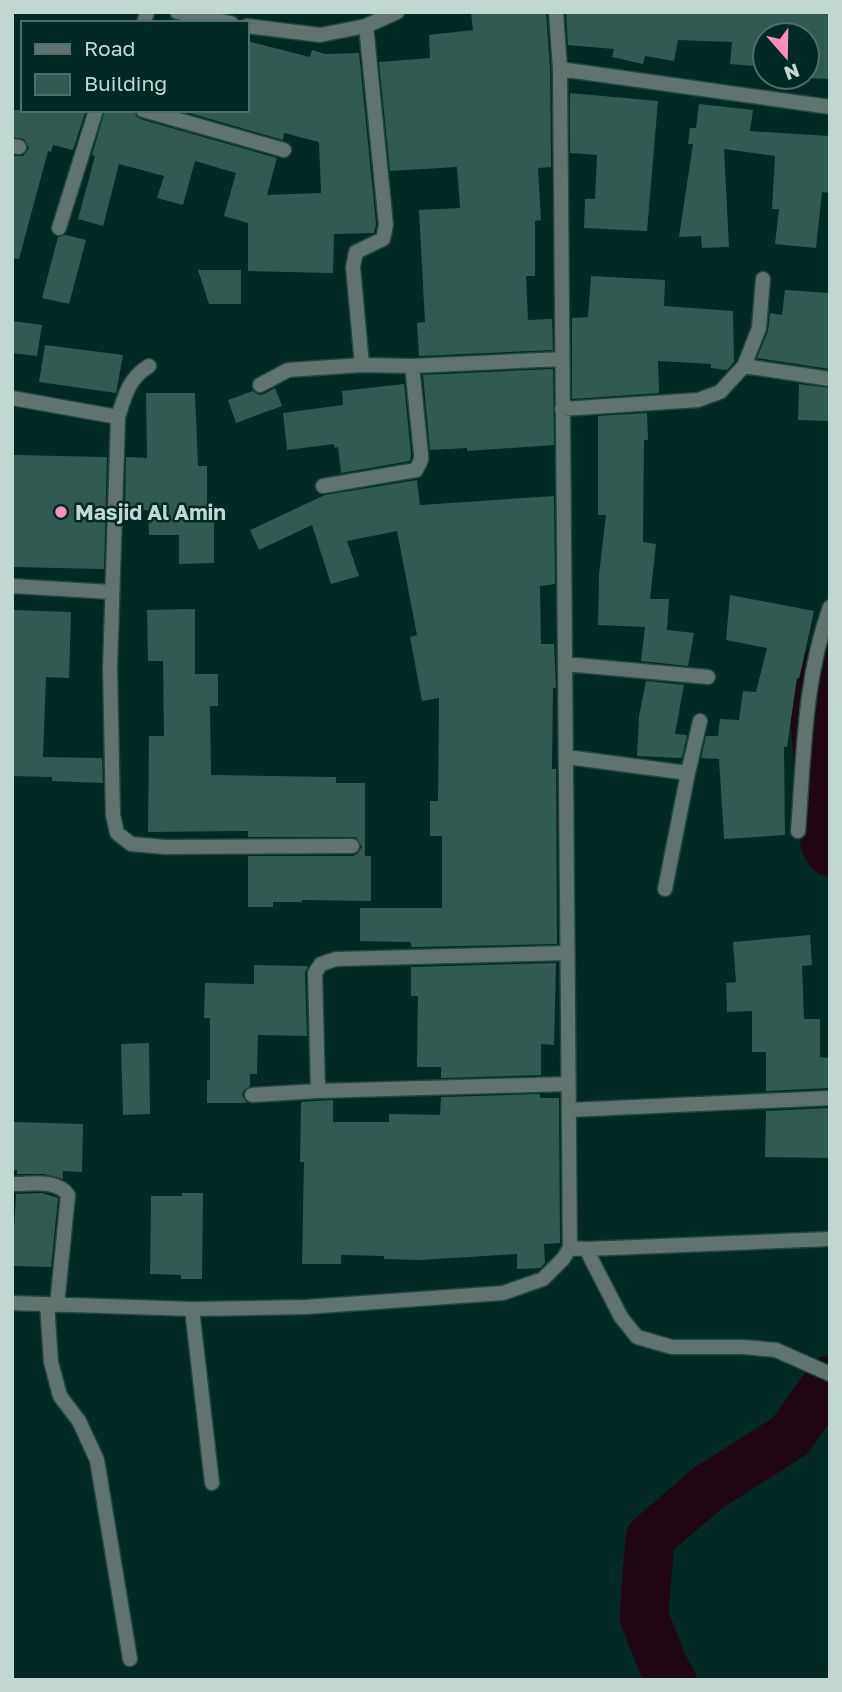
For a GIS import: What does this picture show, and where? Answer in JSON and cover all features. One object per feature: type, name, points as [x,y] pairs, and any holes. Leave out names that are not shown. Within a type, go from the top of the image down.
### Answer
[{"type":"street","points":[[177,12],[221,21]]},
{"type":"street","points":[[248,26],[320,35],[366,26],[397,12]]},
{"type":"street","points":[[12,1303],[192,1309],[306,1307],[503,1293],[543,1279],[570,1248],[560,69],[556,12]]},
{"type":"street","points":[[362,365],[353,267],[356,252],[383,239],[386,225],[366,26]]},
{"type":"street","points":[[560,69],[830,107]]},
{"type":"street","points":[[59,228],[95,112]]},
{"type":"street","points":[[150,112],[285,150]]},
{"type":"street","points":[[562,409],[698,400],[720,392],[744,366],[759,328],[763,279]]},
{"type":"street","points":[[260,385],[289,369],[562,359]]},
{"type":"street","points":[[149,366],[136,374],[129,385],[118,417],[111,592],[113,815],[117,833],[131,844],[165,847],[352,846]]},
{"type":"street","points":[[323,486],[415,470],[421,460],[421,454],[412,366]]},
{"type":"street","points":[[744,366],[830,379]]},
{"type":"street","points":[[12,398],[118,417]]},
{"type":"street","points":[[12,586],[111,592]]},
{"type":"street","points":[[798,831],[808,688],[830,607]]},
{"type":"street","points":[[565,664],[708,677]]},
{"type":"street","points":[[665,889],[700,721]]},
{"type":"street","points":[[567,757],[688,773]]},
{"type":"street","points":[[318,1091],[315,973],[321,964],[336,959],[567,953]]},
{"type":"street","points":[[252,1095],[567,1084]]},
{"type":"street","points":[[569,1110],[830,1098]]},
{"type":"street","points":[[12,1185],[56,1184],[64,1188],[68,1195],[52,1304],[51,1362],[60,1396],[79,1421],[97,1460],[130,1660]]},
{"type":"street","points":[[570,1248],[586,1250],[830,1239]]},
{"type":"street","points":[[586,1250],[621,1317],[637,1337],[672,1347],[776,1350],[826,1372]]},
{"type":"street","points":[[192,1309],[212,1483]]},
{"type":"building","points":[[471,12],[546,12],[550,69],[551,167],[538,168],[541,220],[535,221],[535,276],[526,276],[528,320],[552,319],[553,350],[419,356],[417,323],[425,322],[419,210],[460,208],[457,167],[390,171],[379,62],[430,58],[429,35],[473,30]]},
{"type":"building","points":[[566,12],[830,12],[830,79],[821,79],[821,21],[751,21],[751,66],[730,64],[732,42],[678,40],[674,61],[645,56],[643,64],[612,57],[614,49],[568,45]]},
{"type":"building","points":[[248,41],[310,57],[312,50],[325,54],[359,53],[376,224],[374,233],[334,234],[333,273],[248,271],[248,223],[224,216],[236,173],[195,161],[183,205],[157,198],[164,176],[119,164],[103,226],[78,219],[104,112],[135,112],[140,119],[277,158],[267,195],[321,193],[319,142],[284,133],[283,140],[186,112],[248,112]]},
{"type":"building","points":[[570,93],[658,101],[647,231],[584,228],[585,199],[595,199],[597,155],[570,153]]},
{"type":"building","points":[[699,104],[753,110],[750,131],[830,136],[830,193],[822,192],[816,248],[775,244],[779,209],[772,209],[775,156],[724,149],[729,247],[702,248],[701,236],[679,237],[693,144],[688,144],[690,128],[696,128]]},
{"type":"building","points":[[12,110],[85,112],[73,150],[53,145],[51,152],[48,151],[19,259],[12,258],[12,156],[23,156],[29,148],[24,139],[12,137]]},
{"type":"building","points":[[66,235],[86,240],[69,304],[42,298],[58,237]]},
{"type":"building","points":[[198,270],[241,270],[241,304],[209,304]]},
{"type":"building","points":[[591,276],[665,280],[664,306],[733,311],[734,362],[727,370],[711,368],[711,364],[658,361],[659,393],[572,399],[572,318],[588,317]]},
{"type":"building","points":[[785,290],[830,293],[830,369],[757,358],[768,331],[770,313],[782,315]]},
{"type":"building","points":[[12,321],[42,325],[37,356],[12,353]]},
{"type":"building","points":[[45,345],[123,355],[116,393],[39,382]]},
{"type":"building","points":[[553,369],[554,445],[467,451],[467,448],[430,450],[423,375]]},
{"type":"building","points":[[404,384],[410,461],[341,473],[338,447],[335,448],[334,444],[287,450],[283,413],[343,405],[342,391]]},
{"type":"building","points":[[799,384],[830,388],[829,421],[798,420]]},
{"type":"building","points":[[275,388],[282,406],[236,423],[228,400],[253,391],[259,395],[264,394]]},
{"type":"building","points":[[146,393],[195,393],[198,466],[207,466],[207,512],[214,512],[214,563],[179,564],[179,535],[149,535],[148,510],[125,511],[126,457],[147,458]]},
{"type":"building","points":[[647,413],[648,440],[644,440],[643,542],[656,544],[650,599],[669,599],[667,630],[694,633],[688,666],[641,661],[645,627],[598,625],[599,575],[606,515],[598,515],[598,416]]},
{"type":"building","name":"Masjid Al Amin","points":[[12,455],[107,457],[104,569],[12,567]]},
{"type":"building","points":[[417,480],[420,505],[554,496],[555,584],[540,586],[541,644],[554,644],[556,688],[553,688],[552,769],[556,769],[557,944],[412,947],[410,942],[360,941],[360,908],[442,908],[442,836],[430,836],[430,801],[438,801],[439,698],[422,701],[410,637],[417,635],[397,531],[347,541],[359,576],[331,584],[312,525],[259,550],[250,530],[325,495]]},
{"type":"building","points":[[730,595],[814,611],[799,679],[797,678],[787,747],[784,747],[785,835],[724,839],[719,759],[701,758],[706,736],[718,736],[720,719],[739,720],[743,691],[756,692],[767,648],[726,640]]},
{"type":"building","points":[[195,609],[195,674],[218,674],[218,706],[210,706],[211,775],[336,777],[336,783],[365,783],[365,856],[371,856],[371,901],[302,900],[273,902],[273,907],[248,907],[248,856],[353,856],[362,847],[356,837],[248,837],[248,831],[148,832],[149,736],[164,736],[163,661],[148,661],[147,610]]},
{"type":"building","points":[[12,610],[71,612],[69,678],[46,677],[43,757],[102,758],[103,783],[12,776]]},
{"type":"building","points":[[646,681],[684,685],[675,734],[687,735],[682,758],[637,756],[639,716]]},
{"type":"building","points":[[810,935],[812,965],[802,966],[804,1019],[820,1019],[820,1057],[830,1058],[830,1088],[766,1091],[766,1052],[752,1052],[752,1011],[727,1012],[726,983],[736,982],[733,942]]},
{"type":"building","points":[[556,963],[554,1045],[541,1044],[541,1075],[441,1078],[441,1067],[417,1067],[418,996],[411,996],[411,967]]},
{"type":"building","points":[[254,965],[308,966],[305,973],[307,1036],[258,1035],[257,1074],[250,1074],[250,1086],[242,1095],[247,1103],[207,1103],[207,1080],[210,1080],[210,1018],[204,1018],[205,983],[254,984]]},
{"type":"building","points":[[149,1043],[150,1114],[123,1115],[121,1044]]},
{"type":"building","points":[[540,1094],[540,1098],[559,1098],[560,1243],[544,1244],[545,1263],[540,1268],[517,1269],[517,1254],[419,1260],[341,1255],[341,1264],[302,1264],[304,1162],[300,1162],[301,1102],[333,1100],[333,1122],[389,1122],[389,1114],[440,1115],[441,1097]]},
{"type":"building","points":[[830,1108],[830,1158],[765,1157],[766,1111]]},
{"type":"building","points":[[12,1122],[83,1124],[82,1172],[63,1171],[63,1179],[44,1174],[17,1174],[17,1170],[12,1170]]},
{"type":"building","points":[[42,1193],[58,1198],[51,1267],[12,1266],[16,1194]]},
{"type":"building","points":[[182,1193],[203,1193],[202,1279],[150,1274],[151,1196],[182,1196]]},
{"type":"waterway","points":[[830,659],[814,708],[825,843],[830,852]]},
{"type":"waterway","points":[[672,1680],[644,1617],[650,1538],[708,1488],[790,1436],[830,1380]]},
{"type":"place","name":"Masjid Al Amin","points":[[61,512]]}]
